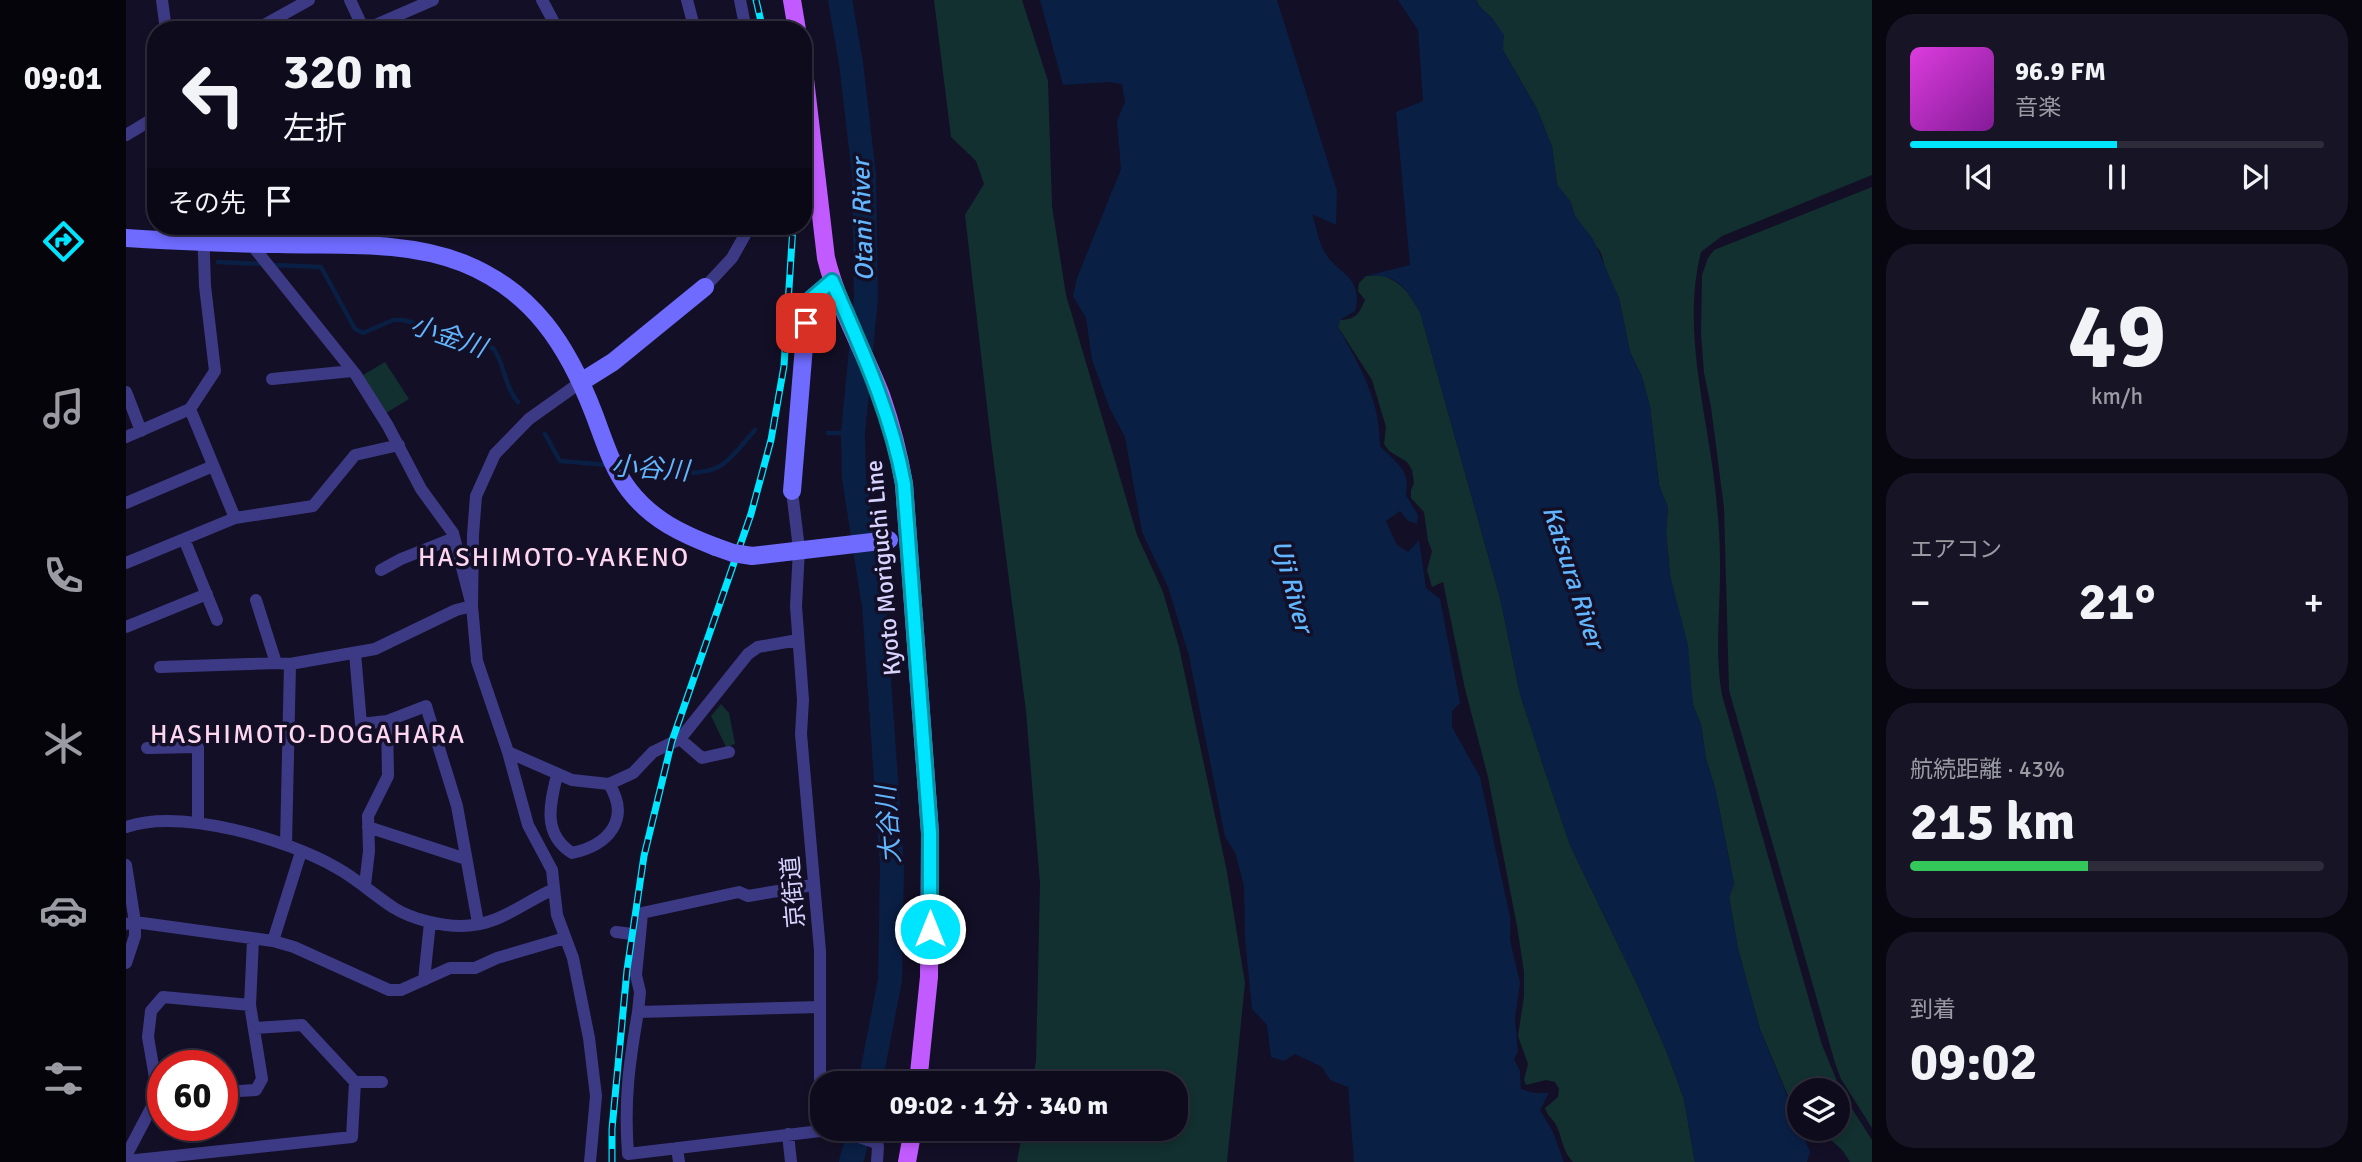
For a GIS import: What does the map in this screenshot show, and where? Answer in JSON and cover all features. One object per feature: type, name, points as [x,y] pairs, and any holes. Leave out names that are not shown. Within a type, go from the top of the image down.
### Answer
[{"type":"main road","points":[[792,0],[796,21]]},
{"type":"main road","name":"Kyoto Moriguchi Line","points":[[812,139],[826,258],[832,281],[884,405],[904,484],[898,539],[930,833],[929,977],[919,1071]]},
{"type":"main road","points":[[907,1162],[911,1141]]},
{"type":"street","points":[[162,0],[165,21]]},
{"type":"street","points":[[271,21],[309,0]]},
{"type":"street","points":[[350,0],[360,21]]},
{"type":"street","points":[[384,21],[432,0]]},
{"type":"street","points":[[542,0],[553,21]]},
{"type":"street","points":[[687,0],[693,21]]},
{"type":"street","points":[[740,0],[744,21]]},
{"type":"street","points":[[128,131],[147,122]]},
{"type":"street","points":[[126,238],[183,235]]},
{"type":"street","points":[[126,437],[190,409],[215,370],[202,235]]},
{"type":"street","points":[[205,235],[256,251],[370,246],[422,250],[463,263],[497,280],[531,308],[557,338],[581,383],[615,470],[629,490],[645,509],[666,525],[716,547],[733,553],[752,555],[898,539]]},
{"type":"street","points":[[590,1162],[596,1096],[589,1038],[573,958],[556,915],[551,870],[528,825],[508,752],[477,661],[472,606],[476,496],[495,454],[529,419],[613,362],[705,287],[732,258],[745,235]]},
{"type":"street","points":[[256,251],[352,371],[399,446],[421,489],[453,533],[472,606]]},
{"type":"street","points":[[792,491],[806,323],[811,299],[832,281]]},
{"type":"street","points":[[272,379],[352,371]]},
{"type":"street","points":[[126,392],[141,431]]},
{"type":"street","points":[[190,409],[235,518]]},
{"type":"street","points":[[126,563],[235,518],[313,506],[355,455],[399,446]]},
{"type":"street","points":[[126,503],[214,466]]},
{"type":"street","name":"京街道","points":[[792,491],[799,549],[796,606],[803,700],[801,734],[820,951],[820,1071]]},
{"type":"street","points":[[382,570],[401,558],[454,538]]},
{"type":"street","points":[[184,540],[217,620]]},
{"type":"street","points":[[126,627],[207,594]]},
{"type":"street","points":[[256,600],[276,663]]},
{"type":"street","points":[[160,667],[290,664],[355,653],[375,649],[456,610],[472,606]]},
{"type":"street","points":[[508,752],[572,780],[609,784],[633,773],[653,752],[680,739],[748,654],[758,647],[798,640]]},
{"type":"street","points":[[355,653],[361,724],[387,721],[426,706],[457,806],[478,923]]},
{"type":"street","points":[[286,844],[290,664]]},
{"type":"street","points":[[365,885],[369,816],[388,776],[387,721]]},
{"type":"street","points":[[680,739],[702,758],[729,752]]},
{"type":"street","points":[[147,748],[198,747],[198,822]]},
{"type":"street","points":[[557,775],[550,803],[550,822],[563,847],[572,853],[591,849],[600,843],[620,815],[617,797],[609,784]]},
{"type":"street","points":[[126,827],[144,821],[198,822],[286,844],[334,866],[365,885],[395,909],[430,922],[461,926],[508,916],[554,890]]},
{"type":"street","points":[[368,827],[466,859]]},
{"type":"street","points":[[273,941],[301,852]]},
{"type":"street","points":[[126,865],[131,923],[135,936],[126,963]]},
{"type":"street","points":[[810,1132],[628,1154],[625,1099],[640,992],[636,975],[642,913],[739,892],[748,895],[813,885]]},
{"type":"street","points":[[424,980],[430,922]]},
{"type":"street","points":[[131,923],[273,941],[294,947],[389,990],[401,990],[450,968],[475,968],[497,958],[565,938]]},
{"type":"street","points":[[616,932],[640,935]]},
{"type":"street","points":[[238,1091],[256,1090],[262,1079],[250,1005],[253,940]]},
{"type":"street","points":[[151,1050],[148,1037],[151,1011],[163,997],[250,1005]]},
{"type":"street","points":[[638,1012],[819,1007]]},
{"type":"street","points":[[126,1159],[352,1137],[355,1082],[302,1025],[255,1028]]},
{"type":"street","points":[[355,1082],[382,1082]]},
{"type":"street","points":[[126,1159],[147,1119]]},
{"type":"street","points":[[788,1134],[791,1162]]},
{"type":"street","points":[[870,1141],[877,1146],[877,1162]]},
{"type":"street","points":[[677,1148],[679,1162]]},
{"type":"green space","points":[[934,0],[1022,0],[1048,81],[1052,206],[1066,295],[1137,535],[1163,592],[1179,647],[1227,872],[1245,983],[1227,1162],[1017,1162],[1021,1141],[1188,1141],[1188,1071],[1034,1071],[1040,884],[1026,711],[965,215],[984,184],[976,161],[951,137]]},
{"type":"green space","points":[[1476,0],[1872,0],[1872,175],[1722,236],[1701,252],[1695,284],[1695,348],[1719,527],[1718,645],[1722,695],[1822,1045],[1836,1078],[1787,1078],[1787,1093],[1760,1029],[1738,949],[1729,897],[1734,884],[1701,725],[1693,705],[1670,575],[1666,532],[1668,508],[1659,485],[1650,407],[1642,377],[1630,352],[1619,298],[1607,274],[1601,253],[1575,216],[1570,201],[1557,185],[1552,147],[1537,109],[1503,50],[1493,19]]},
{"type":"green space","points":[[1872,187],[1872,1128],[1850,1093],[1850,1078],[1841,1078],[1835,1063],[1729,690],[1724,508],[1704,373],[1701,333],[1702,275],[1714,250]]},
{"type":"green space","points":[[1381,275],[1395,281],[1404,289],[1420,312],[1500,598],[1520,694],[1570,845],[1666,1050],[1684,1099],[1695,1162],[1573,1162],[1545,1108],[1558,1097],[1559,1089],[1555,1082],[1546,1080],[1526,1085],[1524,1080],[1528,1064],[1518,1036],[1524,996],[1524,972],[1517,926],[1488,777],[1465,689],[1443,582],[1432,587],[1427,570],[1432,551],[1424,512],[1411,498],[1414,483],[1412,470],[1407,462],[1389,451],[1384,444],[1386,427],[1372,380],[1338,327],[1340,320],[1353,317],[1363,305],[1365,300],[1358,291],[1359,283],[1366,276]]},
{"type":"green space","points":[[385,362],[409,399],[386,413],[363,375]]},
{"type":"green space","points":[[721,704],[729,713],[735,744],[726,747],[711,716]]},
{"type":"green space","points":[[1850,1106],[1872,1140],[1872,1162],[1850,1162],[1832,1141],[1850,1141]]},
{"type":"water","name":"Uji River","points":[[1040,0],[1277,0],[1337,191],[1336,225],[1312,214],[1324,251],[1348,276],[1356,290],[1355,311],[1340,320],[1338,327],[1373,398],[1380,446],[1404,473],[1406,495],[1418,515],[1417,524],[1408,521],[1400,511],[1386,521],[1397,545],[1408,552],[1419,540],[1426,588],[1440,599],[1460,703],[1452,711],[1452,727],[1480,777],[1510,917],[1510,940],[1520,983],[1515,1018],[1518,1052],[1514,1059],[1520,1071],[1521,1089],[1534,1093],[1549,1093],[1540,1110],[1553,1132],[1564,1162],[1354,1162],[1348,1087],[1330,1080],[1322,1067],[1295,1054],[1284,1061],[1271,1057],[1267,1025],[1252,1009],[1245,939],[1244,886],[1235,852],[1225,837],[1189,656],[1168,587],[1142,532],[1125,437],[1110,409],[1092,360],[1086,318],[1073,296],[1077,278],[1121,169],[1117,121],[1125,102],[1122,84],[1109,82],[1063,85]]},
{"type":"water","name":"Katsura River","points":[[1398,0],[1476,0],[1493,19],[1504,35],[1503,50],[1537,109],[1552,147],[1557,185],[1570,201],[1575,216],[1593,239],[1619,298],[1630,352],[1642,377],[1650,407],[1659,485],[1668,508],[1666,532],[1670,575],[1688,645],[1693,705],[1701,725],[1734,884],[1729,897],[1738,949],[1760,1029],[1787,1095],[1787,1141],[1806,1141],[1810,1152],[1807,1162],[1695,1162],[1684,1099],[1666,1050],[1570,845],[1520,694],[1500,598],[1420,312],[1410,295],[1393,279],[1366,276],[1410,265],[1396,112],[1423,101],[1418,30]]},
{"type":"waterway","name":"Otani River","points":[[840,0],[851,63],[864,175],[866,298],[853,433],[854,478],[874,606],[892,867],[890,980],[872,1071]]},
{"type":"waterway","name":"小金川","points":[[218,262],[263,264]]},
{"type":"waterway","name":"小金川","points":[[272,265],[321,267],[355,329],[363,333],[393,320],[403,320],[418,324],[441,337],[493,348],[510,390],[518,402]]},
{"type":"waterway","name":"小谷川","points":[[621,465],[685,473],[710,470],[729,459],[755,430]]},
{"type":"waterway","name":"小金川","points":[[828,433],[853,433]]},
{"type":"waterway","name":"小谷川","points":[[545,434],[560,461],[609,465]]},
{"type":"waterway","name":"大谷川","points":[[851,1162],[857,1141]]},
{"type":"railway","points":[[756,0],[761,21]]},
{"type":"railway","points":[[612,1162],[612,1129],[627,970],[644,856],[672,741],[751,514],[771,440],[784,366],[792,235]]},
{"type":"district","name":"HASHIMOTO-YAKENO","points":[[554,558]]},
{"type":"district","name":"HASHIMOTO-DOGAHARA","points":[[308,735]]},
{"type":"route","points":[[806,323],[811,299],[832,281],[880,394],[899,456],[904,484],[930,833],[930,929]]}]
